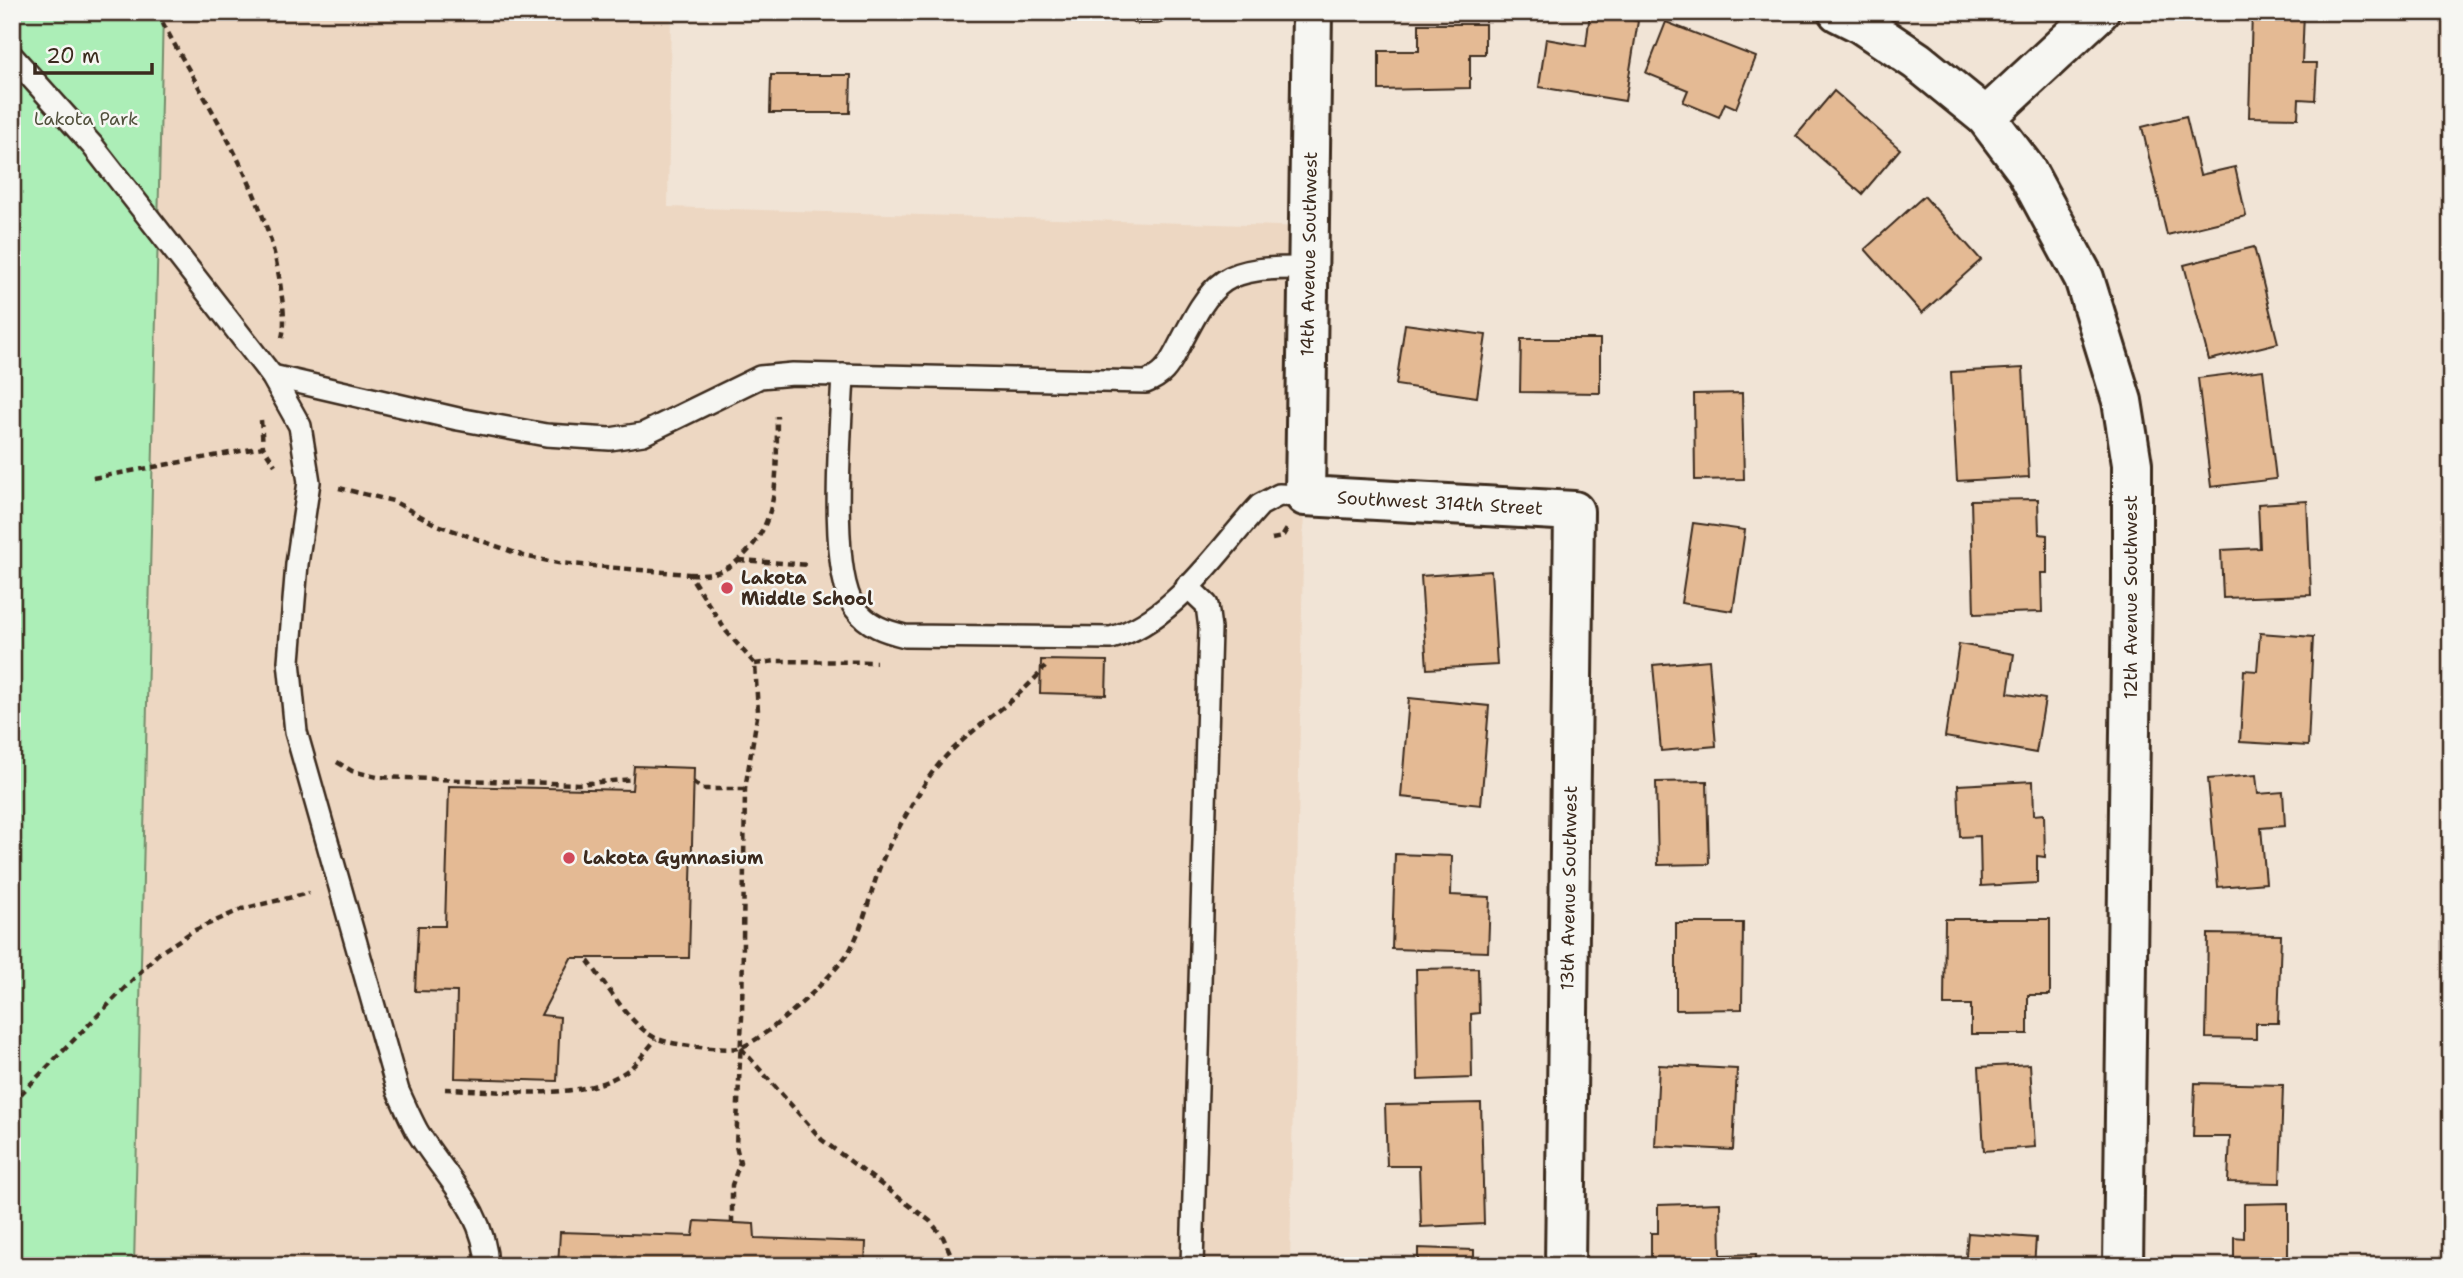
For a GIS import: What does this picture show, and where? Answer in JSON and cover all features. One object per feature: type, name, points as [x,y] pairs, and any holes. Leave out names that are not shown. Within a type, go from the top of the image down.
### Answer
[{"type":"street","name":"14th Avenue Southwest","points":[[1306,496],[1312,12]]},
{"type":"street","name":"12th Avenue Southwest","points":[[1838,12],[1860,23],[1917,61],[1986,117],[2026,170],[2084,278],[2122,401],[2132,464],[2123,1266]]},
{"type":"street","points":[[1986,117],[2099,12]]},
{"type":"street","name":"Southwest 314th Street","points":[[1306,496],[1574,511]]},
{"type":"street","name":"13th Avenue Southwest","points":[[1565,1266],[1574,511]]},
{"type":"lane","points":[[1140,12],[1156,12]]},
{"type":"lane","points":[[12,56],[92,145],[272,376],[300,426],[309,482],[297,564],[289,661],[296,732],[398,1091],[418,1131],[468,1200],[486,1246],[487,1266]]},
{"type":"lane","points":[[272,376],[458,419],[546,435],[610,439],[652,431],[760,377],[793,374],[1146,382],[1163,373],[1204,299],[1226,277],[1269,268],[1308,268]]},
{"type":"lane","points":[[843,375],[844,583],[853,606],[866,621],[883,631],[905,636],[1111,638],[1133,632],[1159,617],[1260,505],[1279,495],[1306,496]]},
{"type":"lane","points":[[1187,586],[1207,605],[1210,629],[1192,1266]]},
{"type":"path","points":[[157,12],[238,159],[267,224],[277,263],[284,317],[272,376],[261,411],[263,447],[273,463],[309,482],[393,500],[435,524],[524,556],[558,563],[713,575],[738,560],[757,541],[770,518],[776,481],[776,416]]},
{"type":"path","points":[[93,478],[263,447]]},
{"type":"path","points":[[738,560],[810,564],[811,573]]},
{"type":"path","points":[[689,574],[726,631],[755,664],[758,711],[745,789],[741,1047],[736,1146],[740,1162],[732,1185],[732,1223]]},
{"type":"path","points":[[868,656],[879,662]]},
{"type":"path","points":[[588,961],[632,1018],[656,1039],[691,1045],[741,1047],[792,1011],[837,970],[860,928],[883,860],[928,778],[967,738],[1033,682],[1048,663]]},
{"type":"path","points":[[296,732],[352,771],[377,777],[578,784],[633,779]]},
{"type":"path","points":[[693,782],[702,789],[745,789]]},
{"type":"path","points":[[12,1103],[158,954],[193,931],[242,909],[338,886]]},
{"type":"path","points":[[446,1089],[563,1091],[592,1086],[634,1065],[656,1039]]},
{"type":"path","points":[[741,1047],[822,1140],[930,1221],[943,1237],[956,1266]]},
{"type":"shaded area","name":"Lakota Middle School","points":[[163,12],[671,12],[668,207],[1309,227],[1290,1266],[134,1266]]},
{"type":"green space","name":"Lakota Park","points":[[12,12],[163,12],[134,1266],[12,1266]]},
{"type":"building","points":[[2252,12],[2304,12],[2302,63],[2317,63],[2315,100],[2299,99],[2298,118],[2249,117]]},
{"type":"building","points":[[1590,13],[1638,21],[1625,101],[1539,87],[1546,39],[1586,46]]},
{"type":"building","points":[[1666,22],[1756,57],[1736,108],[1725,103],[1719,117],[1683,102],[1688,90],[1646,73]]},
{"type":"building","points":[[1419,24],[1485,24],[1485,54],[1470,54],[1470,88],[1379,90],[1379,51],[1419,51]]},
{"type":"building","points":[[771,75],[851,75],[850,113],[770,113]]},
{"type":"building","points":[[1834,91],[1900,149],[1862,194],[1796,136]]},
{"type":"building","points":[[2186,116],[2200,175],[2235,167],[2246,216],[2167,235],[2142,127]]},
{"type":"building","points":[[1924,196],[1981,260],[1922,313],[1865,249]]},
{"type":"building","points":[[2254,247],[2278,343],[2209,360],[2184,265]]},
{"type":"building","points":[[1405,324],[1486,335],[1477,397],[1396,385]]},
{"type":"building","points":[[1521,339],[1600,339],[1600,393],[1520,392]]},
{"type":"building","points":[[2023,368],[2029,477],[1957,481],[1951,372]]},
{"type":"building","points":[[2263,370],[2276,479],[2211,487],[2198,378]]},
{"type":"building","points":[[1742,393],[1744,479],[1695,480],[1694,394]]},
{"type":"building","points":[[2038,499],[2039,534],[2047,535],[2047,573],[2041,573],[2042,612],[1974,614],[1971,500]]},
{"type":"building","points":[[2307,501],[2311,595],[2223,598],[2221,550],[2260,548],[2258,504]]},
{"type":"building","points":[[1693,523],[1745,530],[1733,611],[1681,603]]},
{"type":"building","points":[[1491,571],[1497,665],[1427,669],[1421,576]]},
{"type":"building","points":[[2260,633],[2313,637],[2308,746],[2240,742],[2244,670],[2257,671]]},
{"type":"building","points":[[1959,644],[2014,654],[2008,693],[2045,699],[2036,753],[1945,737]]},
{"type":"building","points":[[1041,660],[1107,661],[1106,695],[1040,693]]},
{"type":"building","points":[[1709,660],[1716,746],[1661,751],[1653,665]]},
{"type":"building","points":[[1409,698],[1489,706],[1481,805],[1401,797]]},
{"type":"building","name":"Lakota Gymnasium","points":[[634,766],[694,768],[689,958],[571,958],[541,1015],[560,1017],[557,1081],[455,1078],[457,992],[415,991],[418,926],[445,926],[449,786],[632,790]]},
{"type":"building","points":[[2256,775],[2258,794],[2283,792],[2285,826],[2261,828],[2266,883],[2218,887],[2208,779]]},
{"type":"building","points":[[1707,781],[1709,864],[1658,865],[1656,782]]},
{"type":"building","points":[[2033,781],[2034,815],[2044,814],[2045,857],[2037,856],[2037,883],[1981,886],[1980,836],[1960,837],[1958,785]]},
{"type":"building","points":[[1395,854],[1452,856],[1451,895],[1490,897],[1488,952],[1392,949]]},
{"type":"building","points":[[1945,919],[2050,919],[2050,995],[2028,995],[2028,1034],[1971,1034],[1971,1005],[1944,1005]]},
{"type":"building","points":[[1676,923],[1743,923],[1742,1009],[1676,1010]]},
{"type":"building","points":[[2208,934],[2281,935],[2278,1023],[2256,1023],[2256,1039],[2206,1038]]},
{"type":"building","points":[[1478,968],[1479,1013],[1471,1014],[1472,1078],[1418,1080],[1416,969]]},
{"type":"building","points":[[2030,1064],[2035,1147],[1984,1151],[1979,1067]]},
{"type":"building","points":[[1659,1065],[1737,1069],[1733,1150],[1655,1146]]},
{"type":"building","points":[[2195,1083],[2283,1085],[2280,1183],[2228,1182],[2230,1137],[2193,1137]]},
{"type":"building","points":[[1481,1103],[1484,1224],[1421,1227],[1419,1166],[1387,1166],[1385,1105]]},
{"type":"building","points":[[1720,1203],[1721,1255],[1756,1254],[1756,1266],[1651,1266],[1651,1233],[1658,1233],[1658,1205]]},
{"type":"building","points":[[2288,1203],[2288,1266],[2234,1266],[2234,1237],[2244,1238],[2244,1204]]},
{"type":"building","points":[[695,1221],[754,1224],[755,1238],[866,1242],[865,1266],[558,1266],[560,1232],[693,1236]]},
{"type":"building","points":[[1968,1233],[2036,1238],[2034,1266],[1965,1266]]},
{"type":"building","points":[[1418,1248],[1474,1250],[1474,1266],[1418,1266]]},
{"type":"place","name":"Lakota Middle School","points":[[727,588]]},
{"type":"place","name":"Lakota Gymnasium","points":[[569,858]]}]
